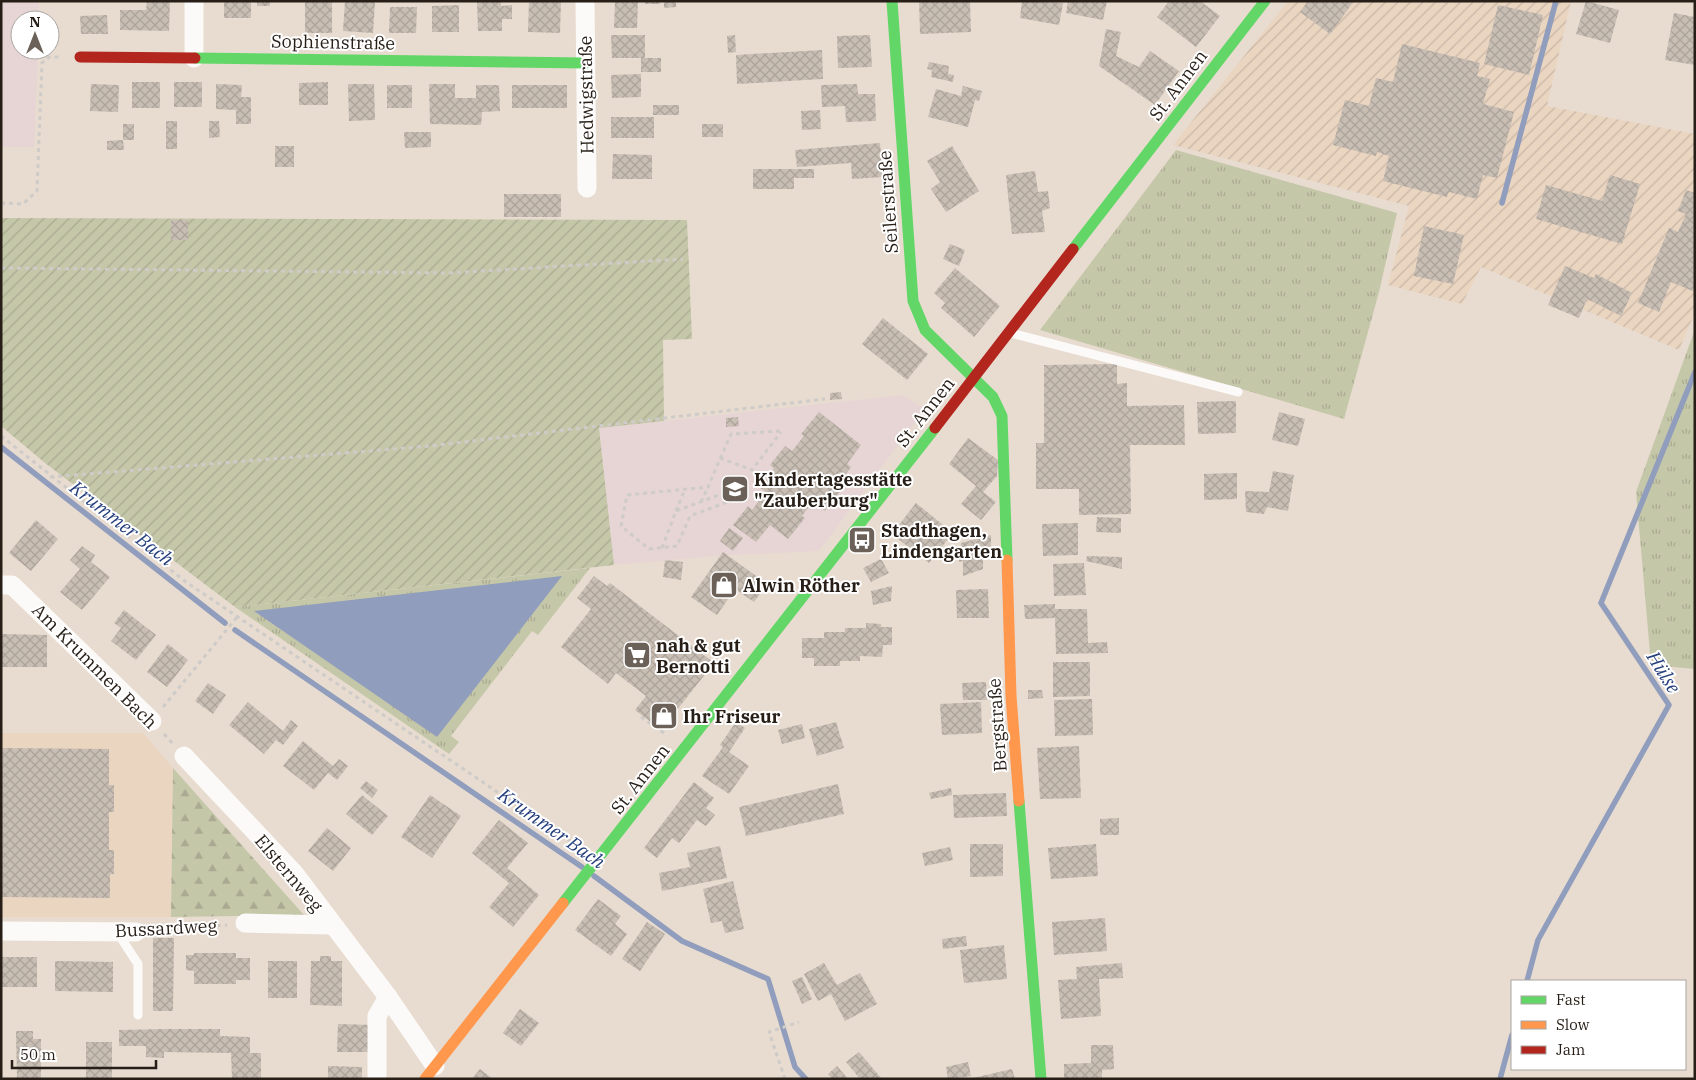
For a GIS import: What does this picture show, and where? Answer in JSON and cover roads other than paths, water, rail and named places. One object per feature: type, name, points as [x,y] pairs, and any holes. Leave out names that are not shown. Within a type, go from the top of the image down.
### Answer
[{"type":"street","points":[[194,1],[194,58]]},
{"type":"street","name":"Hedwigstraße","points":[[586,1],[587,188]]},
{"type":"street","name":"Seilerstraße","points":[[892,1],[913,301],[925,330],[974,378]]},
{"type":"street","name":"St. Annen","points":[[430,1073],[974,378],[1265,1]]},
{"type":"street","name":"Sophienstraße","points":[[80,57],[586,63]]},
{"type":"street","name":"Bergstraße","points":[[974,378],[994,397],[1002,416],[1011,696],[1041,1079]]},
{"type":"street","name":"Am Krummen Bach","points":[[1,585],[12,585],[152,721]]},
{"type":"street","name":"Elsternweg","points":[[184,756],[294,872],[331,925],[388,998],[430,1073]]},
{"type":"street","points":[[245,923],[331,925]]},
{"type":"street","name":"Bussardweg","points":[[1,932],[136,932]]},
{"type":"street","points":[[377,1079],[377,1016],[388,998]]},
{"type":"lane","points":[[1008,333],[1238,392]]},
{"type":"lane","points":[[117,932],[138,964],[138,1015]]},
{"type":"water","points":[[562,576],[437,737],[254,611]]},
{"type":"waterway","points":[[1502,203],[1556,1]]},
{"type":"waterway","name":"Hülse","points":[[1527,980],[1538,940],[1669,705],[1601,603],[1695,372]]},
{"type":"waterway","name":"Krummer Bach","points":[[1,447],[225,623]]},
{"type":"waterway","name":"Krummer Bach","points":[[235,630],[582,867]]},
{"type":"waterway","name":"Krummer Bach","points":[[594,876],[682,941],[768,979],[795,1067],[806,1079]]},
{"type":"waterway","name":"Hülse","points":[[1500,1079],[1511,1039]]},
{"type":"place","name":"Kindertagesstätte \"Zauberburg\"","points":[[735,489]]},
{"type":"place","name":"Stadthagen, Lindengarten","points":[[862,540]]},
{"type":"place","name":"Alwin Röther","points":[[724,585]]},
{"type":"place","name":"nah & gut Bernotti","points":[[637,655]]},
{"type":"place","name":"Ihr Friseur","points":[[664,716]]}]
